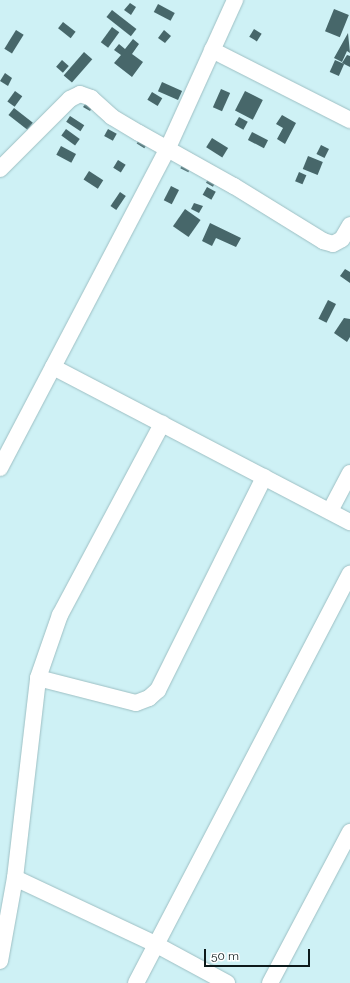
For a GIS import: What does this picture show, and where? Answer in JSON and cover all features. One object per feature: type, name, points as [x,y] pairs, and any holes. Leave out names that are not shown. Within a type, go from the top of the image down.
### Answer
[{"type":"street","points":[[0,468],[52,367],[168,150],[235,0]]},
{"type":"street","points":[[212,50],[350,120]]},
{"type":"street","points":[[0,169],[70,99],[80,94],[91,98],[112,116],[168,150],[234,186],[323,241],[333,244],[342,239],[350,225]]},
{"type":"street","points":[[52,367],[350,522]]},
{"type":"street","points":[[0,961],[14,878],[38,678],[60,615],[162,424]]},
{"type":"street","points":[[330,511],[350,473]]},
{"type":"street","points":[[38,678],[136,703],[149,698],[158,690],[264,477]]},
{"type":"street","points":[[136,983],[155,944],[350,573]]},
{"type":"street","points":[[270,983],[350,832]]},
{"type":"street","points":[[14,878],[155,944],[227,983]]},
{"type":"building","points":[[130,3],[136,7],[131,15],[124,10]]},
{"type":"building","points":[[158,4],[175,13],[171,21],[154,12]]},
{"type":"building","points":[[334,9],[349,15],[340,37],[325,31]]},
{"type":"building","points":[[112,10],[136,29],[131,36],[106,17]]},
{"type":"building","points":[[63,22],[76,32],[71,38],[58,28]]},
{"type":"building","points":[[112,27],[119,32],[108,48],[101,42]]},
{"type":"building","points":[[254,29],[262,34],[257,41],[249,37]]},
{"type":"building","points":[[16,30],[24,35],[12,53],[4,49]]},
{"type":"building","points":[[164,30],[171,36],[165,43],[158,38]]},
{"type":"building","points":[[348,33],[350,53],[347,51],[342,62],[334,58]]},
{"type":"building","points":[[133,39],[139,44],[132,54],[143,62],[132,77],[114,63],[121,55],[114,50],[119,44],[125,49]]},
{"type":"building","points":[[84,52],[92,59],[72,83],[64,75]]},
{"type":"building","points":[[347,55],[350,56],[350,67],[342,63]]},
{"type":"building","points":[[62,60],[69,66],[63,73],[56,67]]},
{"type":"building","points":[[335,60],[344,64],[339,76],[330,72]]},
{"type":"building","points":[[5,73],[12,78],[8,86],[0,81]]},
{"type":"building","points":[[162,82],[182,91],[178,100],[158,91]]},
{"type":"building","points":[[221,89],[230,93],[222,111],[213,107]]},
{"type":"building","points":[[15,91],[22,96],[15,107],[7,102]]},
{"type":"building","points":[[245,91],[263,100],[253,120],[235,111]]},
{"type":"building","points":[[152,92],[162,98],[158,106],[147,100]]},
{"type":"building","points":[[89,99],[95,104],[90,111],[83,107]]},
{"type":"building","points":[[14,108],[33,123],[27,130],[8,115]]},
{"type":"building","points":[[282,115],[296,123],[285,144],[277,139],[283,128],[276,124]]},
{"type":"building","points":[[70,116],[84,125],[80,131],[66,122]]},
{"type":"building","points":[[239,117],[248,122],[243,130],[235,125]]},
{"type":"building","points":[[66,129],[80,139],[75,145],[61,135]]},
{"type":"building","points":[[108,129],[117,134],[113,141],[104,136]]},
{"type":"building","points":[[252,132],[268,140],[264,148],[248,140]]},
{"type":"building","points":[[142,135],[150,140],[144,148],[137,143]]},
{"type":"building","points":[[212,138],[228,148],[222,157],[206,147]]},
{"type":"building","points":[[321,145],[329,149],[324,158],[316,154]]},
{"type":"building","points":[[61,146],[76,154],[71,163],[56,155]]},
{"type":"building","points":[[308,156],[323,162],[318,175],[303,169]]},
{"type":"building","points":[[118,160],[126,165],[121,172],[113,168]]},
{"type":"building","points":[[184,161],[192,165],[188,172],[180,168]]},
{"type":"building","points":[[89,171],[103,180],[98,189],[84,179]]},
{"type":"building","points":[[299,172],[306,175],[302,184],[295,181]]},
{"type":"building","points":[[211,174],[218,178],[213,187],[206,183]]},
{"type":"building","points":[[171,186],[179,190],[172,204],[164,200]]},
{"type":"building","points":[[207,187],[216,192],[211,200],[203,195]]},
{"type":"building","points":[[120,192],[126,196],[116,210],[110,206]]},
{"type":"building","points":[[194,203],[203,206],[199,213],[191,209]]},
{"type":"building","points":[[185,209],[201,220],[189,237],[173,226]]},
{"type":"building","points":[[210,223],[241,238],[236,247],[216,238],[212,246],[202,241]]},
{"type":"building","points":[[345,269],[350,272],[350,283],[340,276]]},
{"type":"building","points":[[328,300],[336,304],[326,323],[318,319]]},
{"type":"building","points":[[344,318],[350,319],[350,337],[347,342],[334,333]]}]
